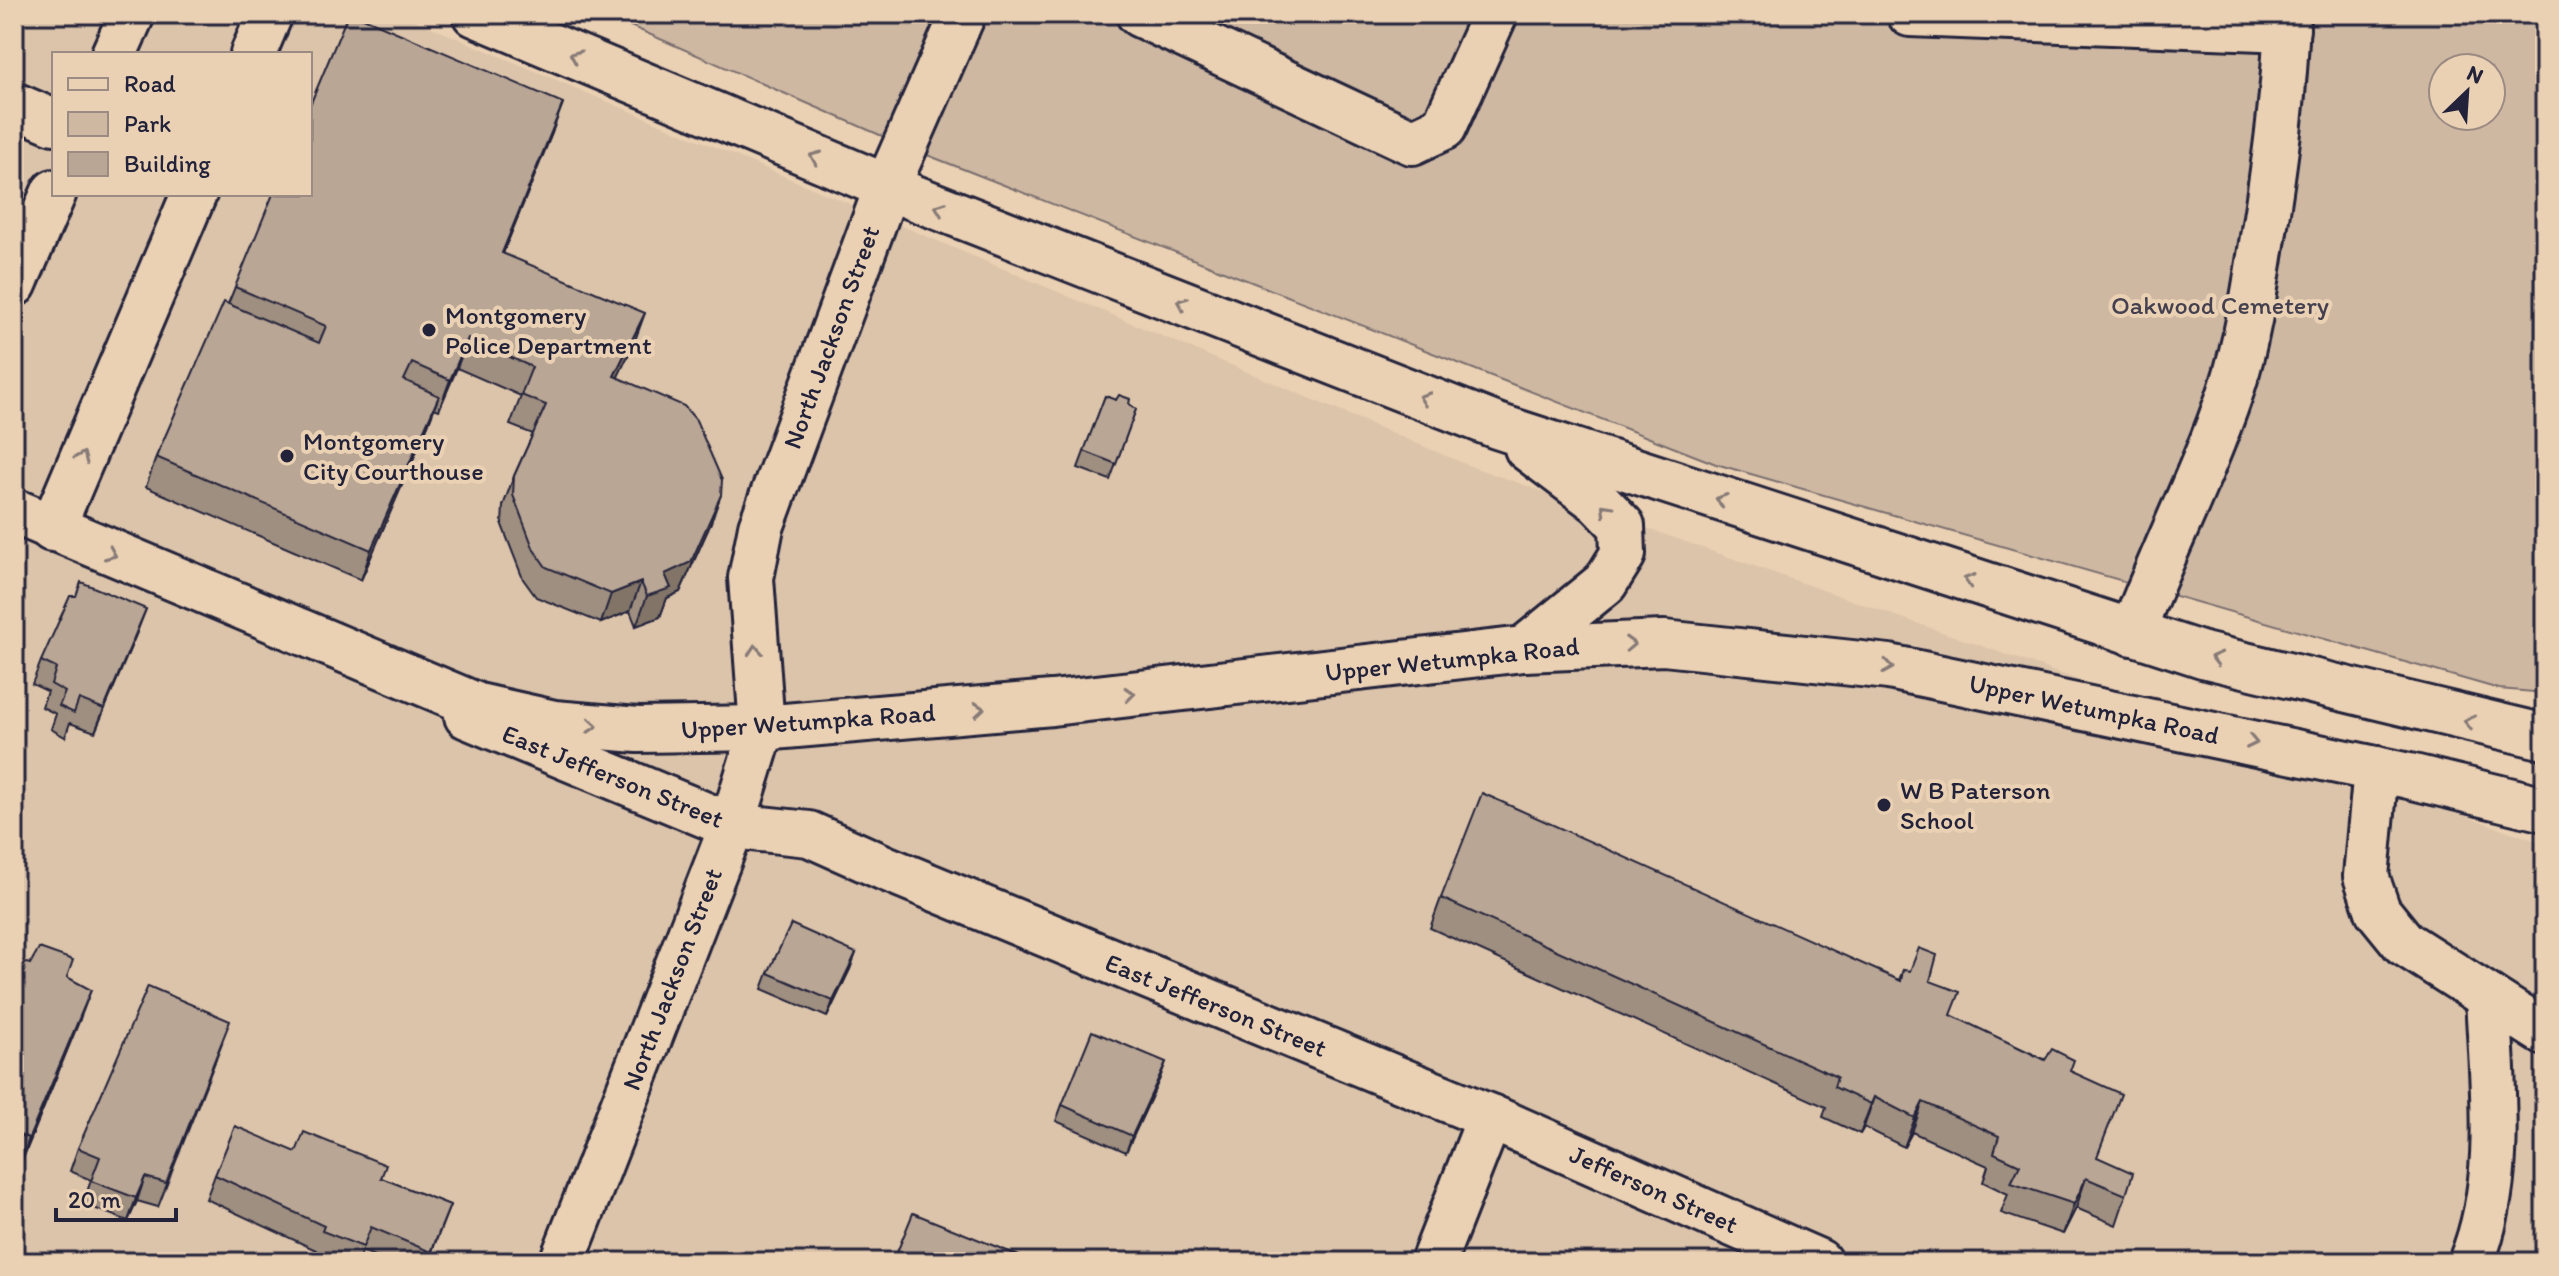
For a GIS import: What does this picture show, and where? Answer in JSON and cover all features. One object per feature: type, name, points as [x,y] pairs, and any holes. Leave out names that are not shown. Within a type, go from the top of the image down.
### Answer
[{"type":"main road","points":[[115,52],[132,14]]},
{"type":"main road","points":[[254,52],[270,14]]},
{"type":"main road","points":[[475,14],[887,187],[1497,426],[2203,655],[2545,737]]},
{"type":"main road","name":"North Jackson Street","points":[[562,1262],[732,826],[762,728],[751,578],[761,527],[887,187],[963,14]]},
{"type":"main road","points":[[1139,14],[1412,142],[1444,127],[1495,14]]},
{"type":"main road","points":[[1910,14],[2287,22],[2287,67],[2276,157],[2253,302],[2232,388],[2208,455],[2155,572],[2132,633]]},
{"type":"main road","points":[[14,105],[52,121]]},
{"type":"main road","points":[[14,284],[52,196]]},
{"type":"main road","points":[[33,520],[193,196]]},
{"type":"main road","points":[[1497,426],[1599,502],[1622,526],[1623,554],[1605,583],[1524,649]]},
{"type":"main road","name":"East Jefferson Street","points":[[33,520],[357,658],[452,710],[732,826],[809,834],[1490,1117]]},
{"type":"main road","name":"Upper Wetumpka Road","points":[[357,658],[478,706],[554,723],[638,730],[762,728],[1052,703],[1524,649],[1664,643],[1889,667],[2376,769],[2545,809]]},
{"type":"main road","points":[[2388,701],[2376,769],[2366,876],[2378,911],[2404,943],[2545,1033]]},
{"type":"main road","points":[[2471,1262],[2484,1229],[2494,1127],[2488,997]]},
{"type":"main road","points":[[1433,1262],[1490,1117]]},
{"type":"main road","name":"Jefferson Street","points":[[1490,1117],[1819,1262]]},
{"type":"shaded area","points":[[14,14],[400,14],[1470,466],[2545,844],[2545,1262],[14,1262]]},
{"type":"green space","name":"Oakwood Cemetery","points":[[603,14],[2545,14],[2545,693],[2499,689],[1716,464],[912,149]]},
{"type":"building","name":"Montgomery Police Department","points":[[348,14],[354,14],[563,103],[502,253],[645,313],[614,376],[684,406],[696,420],[722,480],[721,495],[691,562],[665,574],[671,588],[647,596],[641,582],[611,594],[546,567],[534,550],[513,495],[514,476],[546,405],[521,395],[532,367],[468,338],[450,380],[412,363],[404,380],[439,396],[371,550],[156,457],[224,302],[319,343],[326,326],[235,287],[272,196],[312,196],[312,100]]},
{"type":"building","points":[[1119,395],[1130,399],[1129,404],[1136,409],[1116,464],[1084,451],[1105,396],[1116,400]]},
{"type":"building","points":[[81,582],[146,609],[104,709],[79,699],[74,713],[59,706],[65,692],[51,684],[56,668],[41,661],[70,596],[76,596]]},
{"type":"building","points":[[1482,793],[1901,981],[1903,970],[1910,971],[1919,948],[1937,955],[1930,981],[1960,992],[1951,1015],[2045,1060],[2052,1049],[2074,1060],[2070,1071],[2121,1094],[2097,1157],[2133,1173],[2126,1195],[2086,1178],[2074,1204],[2011,1183],[2020,1165],[1994,1153],[1999,1136],[1923,1102],[1915,1118],[1874,1097],[1871,1104],[1834,1087],[1837,1077],[1441,898]]},
{"type":"building","points":[[791,924],[856,953],[833,1001],[768,973]]},
{"type":"building","points":[[39,948],[73,960],[67,977],[91,990],[29,1138],[14,1133],[14,959],[30,964]]},
{"type":"building","points":[[148,986],[230,1021],[166,1183],[145,1177],[136,1198],[91,1181],[100,1157],[78,1148]]},
{"type":"building","points":[[1092,1031],[1166,1062],[1132,1136],[1062,1105]]},
{"type":"building","points":[[235,1126],[296,1152],[304,1132],[386,1165],[381,1178],[450,1205],[431,1252],[371,1227],[363,1247],[322,1231],[324,1226],[215,1175]]},
{"type":"building","points":[[913,1213],[1034,1262],[893,1262]]},
{"type":"place","name":"Montgomery Police Department","points":[[429,330]]},
{"type":"place","name":"Montgomery City Courthouse","points":[[287,456]]},
{"type":"place","name":"W B Paterson School","points":[[1884,805]]}]
